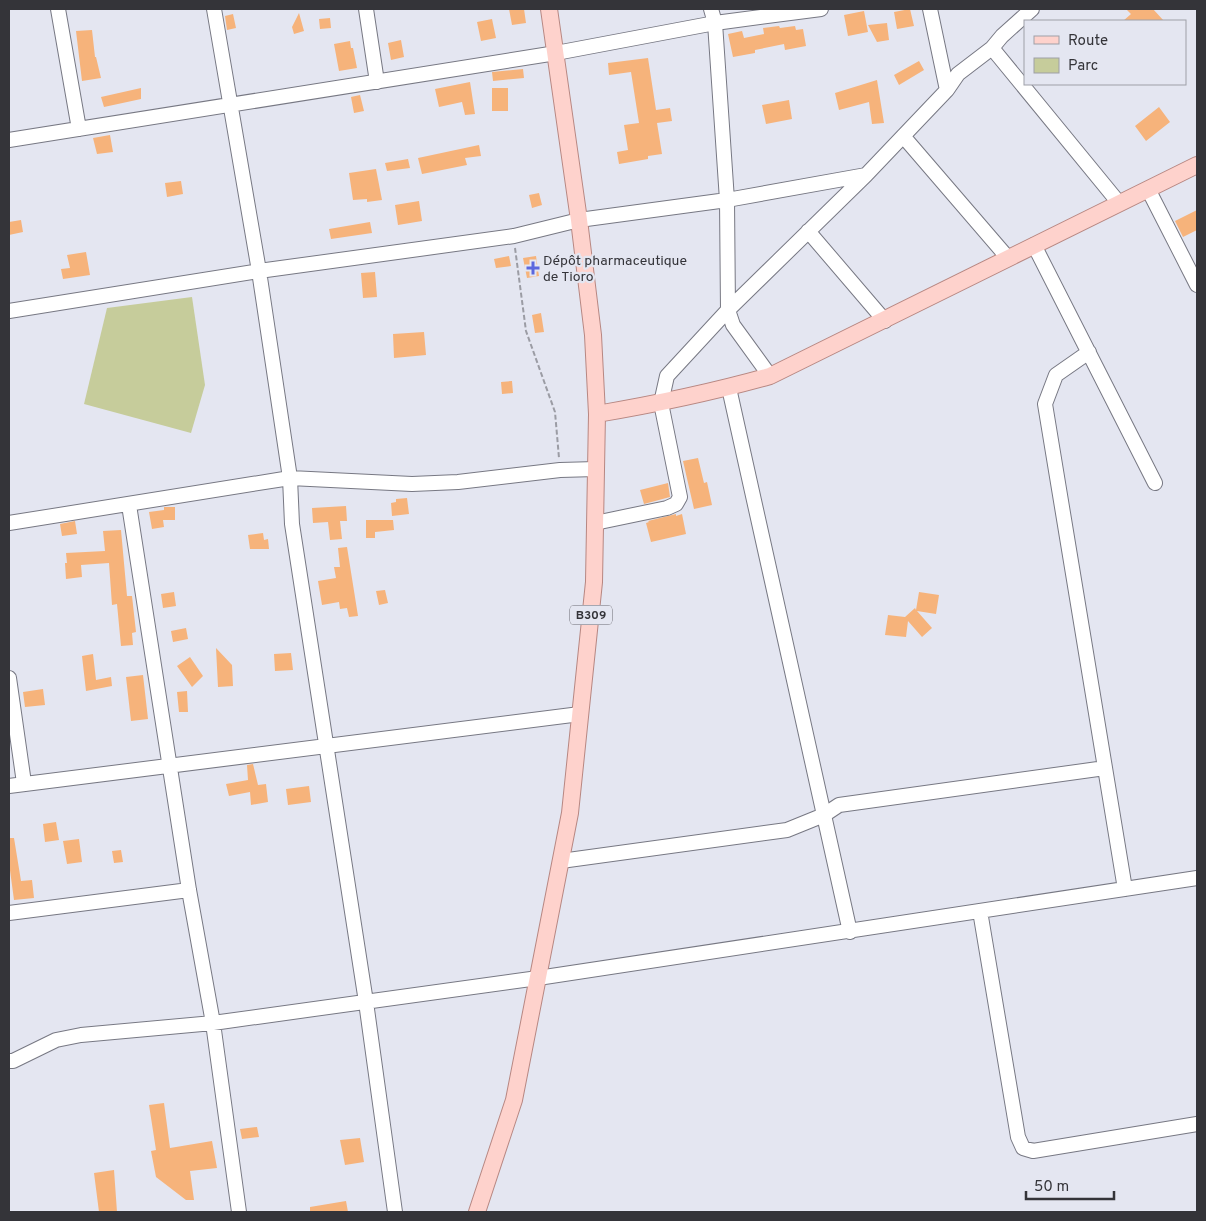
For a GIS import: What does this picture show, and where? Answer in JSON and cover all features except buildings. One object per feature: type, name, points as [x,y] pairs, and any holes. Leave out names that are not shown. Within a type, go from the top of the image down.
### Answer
[{"type":"main road","name":"B309","points":[[477,1212],[514,1100],[570,813],[594,582],[598,414],[593,335],[579,220],[549,9]]},
{"type":"main road","points":[[598,414],[729,388],[770,376],[885,321],[1197,165]]},
{"type":"street","points":[[58,9],[79,129]]},
{"type":"street","points":[[214,9],[259,272],[290,478],[292,524],[366,1002],[395,1212]]},
{"type":"street","points":[[366,9],[377,82]]},
{"type":"street","points":[[711,9],[714,24],[727,200],[728,310],[733,325],[770,376]]},
{"type":"street","points":[[9,140],[556,54],[714,24],[821,9]]},
{"type":"street","points":[[930,9],[947,90]]},
{"type":"street","points":[[595,523],[667,508],[676,504],[680,496],[661,403],[667,376],[728,310],[866,175],[947,90],[958,74],[992,48],[1002,36],[1032,9]]},
{"type":"street","points":[[992,48],[1119,203]]},
{"type":"street","points":[[903,136],[1008,258]]},
{"type":"street","points":[[9,311],[259,272],[514,236],[579,220],[727,200],[866,175]]},
{"type":"street","points":[[1148,189],[1197,285]]},
{"type":"street","points":[[808,231],[885,321]]},
{"type":"street","points":[[1034,245],[1155,483]]},
{"type":"street","points":[[1089,352],[1056,375],[1045,404],[1124,889]]},
{"type":"street","points":[[729,388],[850,932]]},
{"type":"street","points":[[9,523],[290,478],[412,484],[458,482],[560,470],[596,469]]},
{"type":"street","points":[[128,505],[189,890],[213,1022],[239,1212]]},
{"type":"street","points":[[9,678],[24,783]]},
{"type":"street","points":[[9,786],[580,714]]},
{"type":"street","points":[[561,861],[787,830],[824,815],[839,805],[1105,768]]},
{"type":"street","points":[[9,1061],[56,1040],[81,1035],[213,1022],[538,978],[1197,878]]},
{"type":"street","points":[[9,913],[189,890]]},
{"type":"street","points":[[980,911],[1018,1136],[1022,1148],[1033,1151],[1197,1124]]},
{"type":"path","points":[[514,236],[526,331],[555,412],[560,470]]},
{"type":"green space","points":[[192,297],[205,385],[191,433],[84,404],[107,308]]},
{"type":"place","name":"Dépôt pharmaceutique de Tioro","points":[[533,268]]}]
